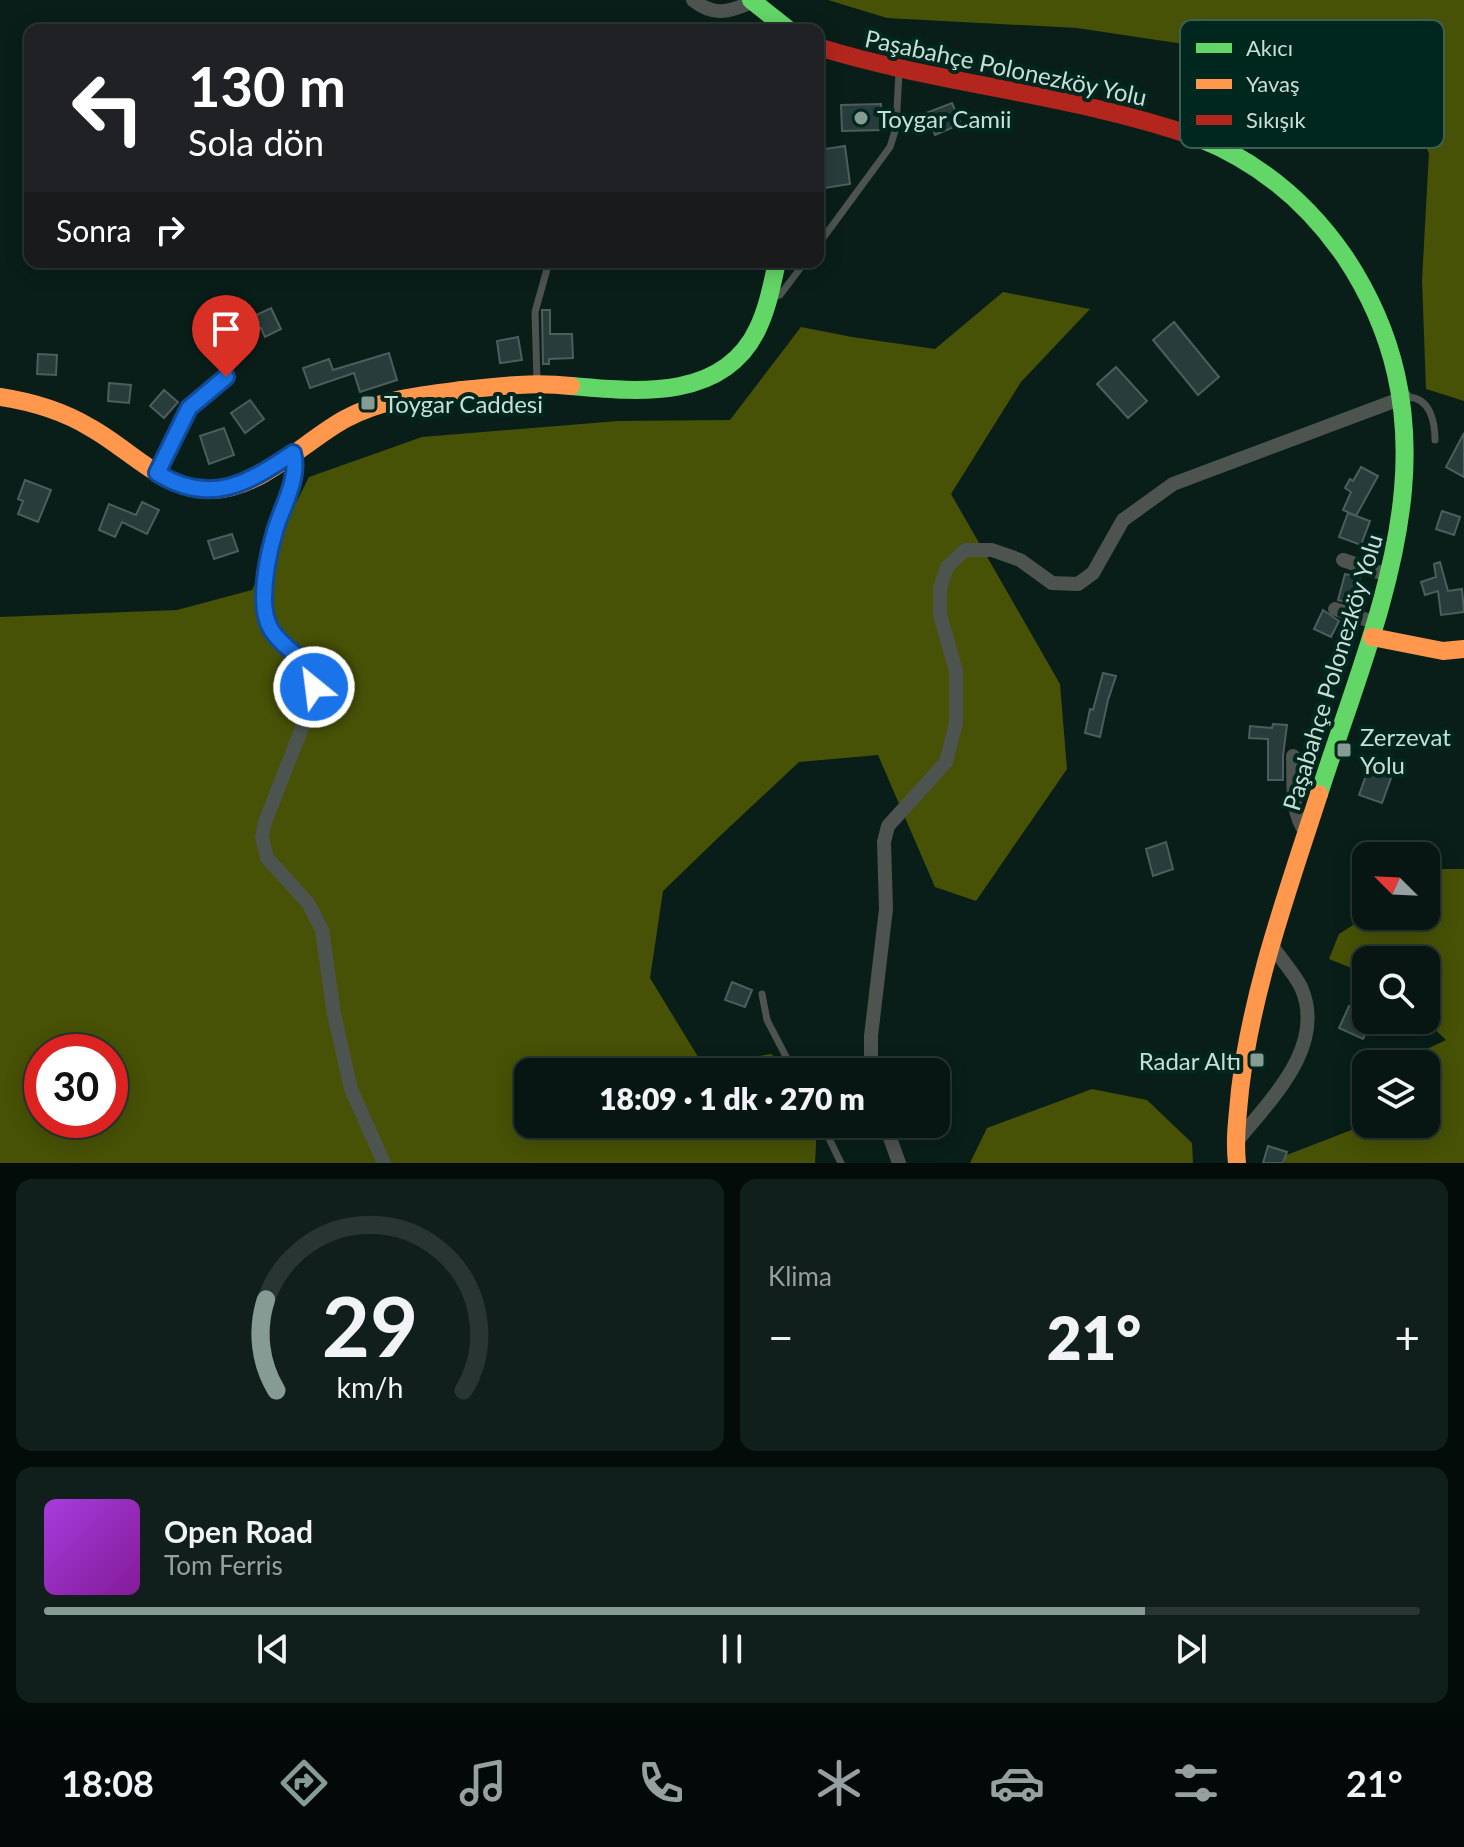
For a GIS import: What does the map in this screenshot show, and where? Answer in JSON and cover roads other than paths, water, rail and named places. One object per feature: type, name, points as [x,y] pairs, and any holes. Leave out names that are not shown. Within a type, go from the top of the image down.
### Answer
[{"type":"main road","points":[[752,1],[781,24]]},
{"type":"main road","name":"Paşabahçe Polonezköy Yolu","points":[[824,49],[899,69],[1100,109],[1180,132]]},
{"type":"main road","name":"Paşabahçe Polonezköy Yolu","points":[[1219,148],[1267,173],[1310,211],[1374,300],[1405,397],[1410,459],[1408,493],[1390,576],[1254,1004],[1244,1055],[1236,1154]]},
{"type":"main road","points":[[0,397],[48,407],[83,422],[180,486],[195,490],[221,489],[252,479],[349,417],[394,400],[537,383],[641,392],[696,383],[720,372],[744,352],[759,330],[776,268]]},
{"type":"main road","points":[[1374,630],[1443,651],[1464,649]]},
{"type":"street","points":[[693,0],[710,11],[720,13],[752,1]]},
{"type":"street","points":[[871,1058],[886,909],[884,842],[888,826],[946,762],[956,723],[956,671],[940,615],[940,588],[947,567],[965,550],[992,550],[1020,560],[1052,583],[1078,584],[1093,573],[1123,520],[1173,484],[1405,397]]},
{"type":"street","points":[[293,453],[294,474],[270,551],[265,609],[275,638],[309,669],[314,697],[265,822],[263,844],[271,864],[308,903],[322,930],[334,1014],[351,1089],[384,1163]]},
{"type":"street","points":[[1343,560],[1390,576]]},
{"type":"street","points":[[1335,609],[1374,630]]},
{"type":"street","points":[[1293,756],[1294,806],[1297,820],[1306,833]]},
{"type":"street","points":[[1236,1154],[1286,1079],[1308,1035],[1308,1015],[1300,986],[1272,946]]},
{"type":"street","points":[[890,1138],[899,1163]]},
{"type":"lane","points":[[824,237],[890,147],[896,128],[899,69]]},
{"type":"lane","points":[[537,383],[535,312],[547,268]]},
{"type":"lane","points":[[769,298],[780,295],[800,268]]},
{"type":"lane","points":[[157,473],[189,408],[226,377]]},
{"type":"lane","points":[[1405,397],[1418,397],[1426,404],[1435,426],[1435,440]]},
{"type":"lane","points":[[762,994],[767,1020],[787,1058]]},
{"type":"lane","points":[[829,1138],[841,1163]]},
{"type":"place","name":"Toygar Camii","points":[[861,118]]},
{"type":"place","name":"Toygar Caddesi","points":[[368,403]]},
{"type":"place","name":"Zerzevat Yolu","points":[[1344,750]]},
{"type":"place","name":"Radar Altı","points":[[1257,1060]]}]
